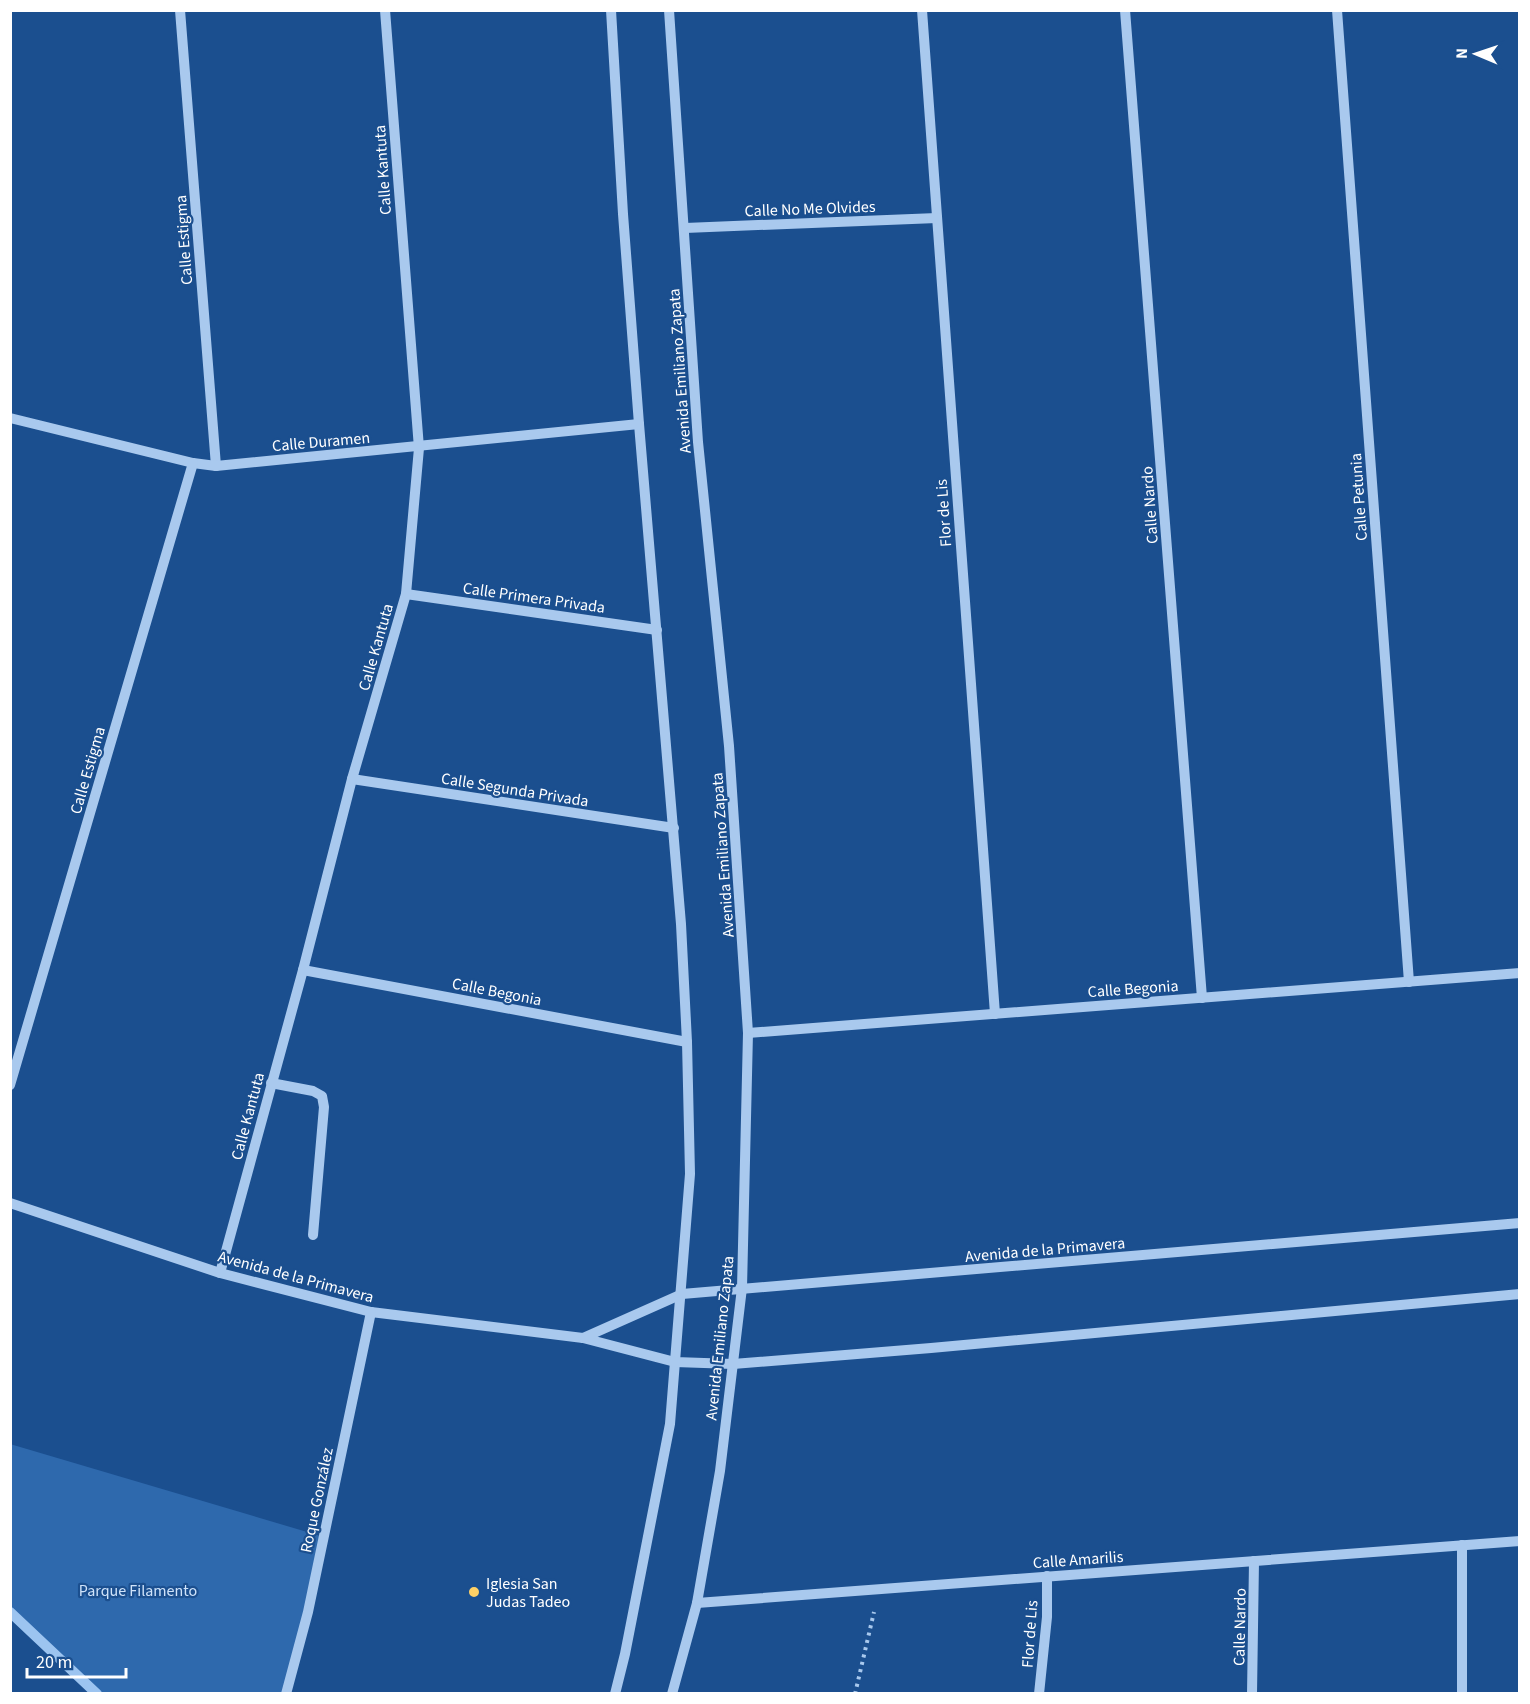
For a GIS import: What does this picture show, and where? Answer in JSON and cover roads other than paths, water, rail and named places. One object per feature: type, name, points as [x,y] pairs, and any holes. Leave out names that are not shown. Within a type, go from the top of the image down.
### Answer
[{"type":"street","name":"Calle Estigma","points":[[180,10],[216,466]]},
{"type":"street","name":"Calle Kantuta","points":[[220,1273],[303,970],[352,779],[406,594],[418,448],[385,10]]},
{"type":"street","points":[[611,10],[639,424],[674,828],[687,1042],[690,1174],[670,1424],[625,1654],[615,1694]]},
{"type":"street","name":"Avenida Emiliano Zapata","points":[[669,10],[698,442],[729,746],[748,1033],[742,1288],[720,1472],[697,1603],[672,1694]]},
{"type":"street","name":"Flor de Lis","points":[[922,10],[995,1014]]},
{"type":"street","name":"Calle Nardo","points":[[1125,10],[1202,998]]},
{"type":"street","name":"Calle Petunia","points":[[1337,10],[1409,982]]},
{"type":"street","name":"Calle No Me Olvides","points":[[685,228],[937,218]]},
{"type":"street","name":"Calle Duramen","points":[[10,418],[193,464],[216,466],[418,448],[639,424]]},
{"type":"street","name":"Calle Estigma","points":[[10,1085],[193,464]]},
{"type":"street","name":"Calle Primera Privada","points":[[406,594],[657,630]]},
{"type":"street","name":"Calle Segunda Privada","points":[[352,779],[674,828]]},
{"type":"street","name":"Calle Begonia","points":[[303,970],[687,1042]]},
{"type":"street","name":"Calle Begonia","points":[[748,1033],[1520,973]]},
{"type":"street","points":[[271,1083],[313,1091],[322,1096],[324,1107],[313,1235]]},
{"type":"street","name":"Avenida de la Primavera","points":[[10,1203],[220,1273],[371,1312],[583,1338],[675,1362],[733,1364],[1520,1294]]},
{"type":"street","name":"Avenida de la Primavera","points":[[583,1338],[682,1294],[1520,1223]]},
{"type":"street","name":"Roque González","points":[[286,1694],[308,1612],[371,1312]]},
{"type":"street","name":"Calle Amarilis","points":[[697,1603],[1520,1541]]},
{"type":"street","points":[[1462,1545],[1462,1694]]},
{"type":"street","name":"Calle Nardo","points":[[1252,1694],[1254,1561]]},
{"type":"street","name":"Flor de Lis","points":[[1039,1694],[1047,1617],[1047,1576]]},
{"type":"waterway","points":[[10,1612],[97,1694]]},
{"type":"place","name":"Iglesia San Judas Tadeo","points":[[474,1592]]},
{"type":"park label","name":"Parque Filamento","points":[[138,1590]]}]
